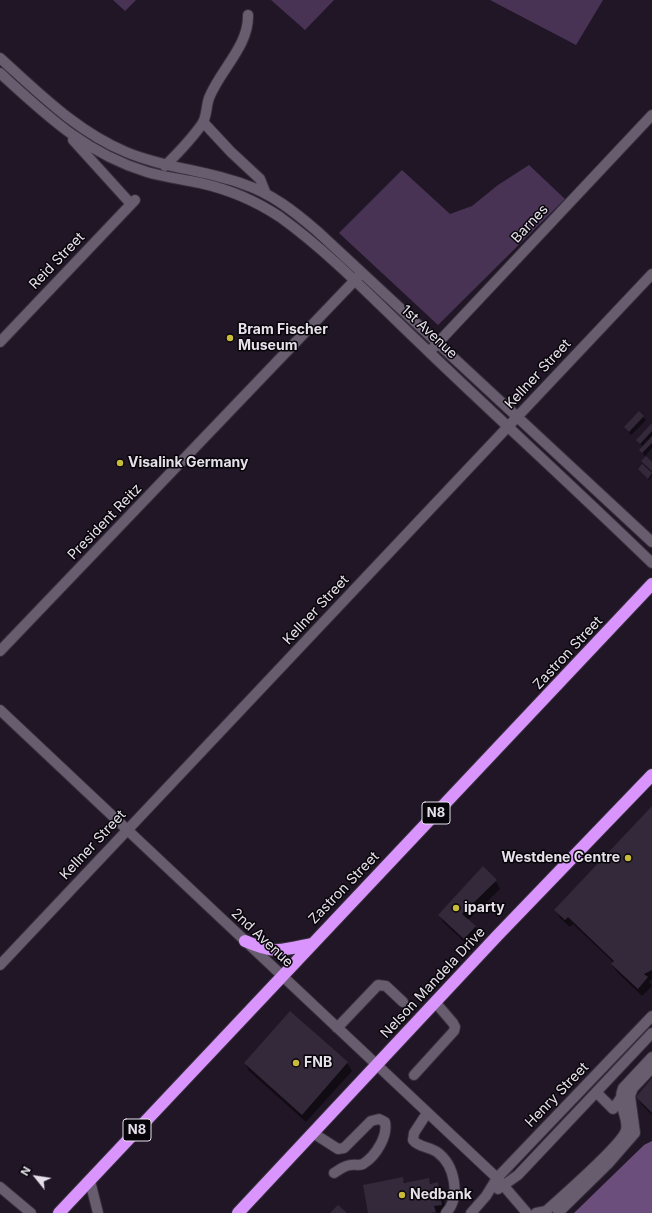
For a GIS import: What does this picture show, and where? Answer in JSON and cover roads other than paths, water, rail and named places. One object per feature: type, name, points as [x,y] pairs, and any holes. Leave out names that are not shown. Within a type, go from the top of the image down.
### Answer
[{"type":"highway","name":"Zastron Street","points":[[59,1213],[652,584]]},
{"type":"highway","name":"Nelson Mandela Drive","points":[[238,1213],[435,1002],[652,775]]},
{"type":"highway","points":[[245,941],[266,950],[279,951],[311,944]]},
{"type":"street","points":[[165,166],[190,140],[203,122],[208,99],[244,37],[248,26],[248,15]]},
{"type":"street","name":"1st Avenue","points":[[0,58],[53,106],[88,132],[126,152],[165,166],[217,176],[244,184],[269,196],[304,219],[652,542]]},
{"type":"street","points":[[0,73],[63,130]]},
{"type":"street","name":"Barnes","points":[[429,352],[652,115]]},
{"type":"street","points":[[203,122],[231,152],[260,178],[269,196],[265,209]]},
{"type":"street","name":"1st Avenue","points":[[63,130],[101,153],[155,174],[227,191],[278,216],[301,234],[354,281],[509,426],[652,563]]},
{"type":"street","name":"Reid Street","points":[[0,342],[133,202],[63,130]]},
{"type":"street","name":"President Reitz","points":[[0,651],[362,273]]},
{"type":"street","name":"Kellner Street","points":[[0,965],[652,274]]},
{"type":"street","name":"2nd Avenue","points":[[0,710],[497,1178],[527,1213]]},
{"type":"street","points":[[336,1028],[378,986],[386,986],[403,1002]]},
{"type":"street","points":[[414,1075],[454,1031],[455,1027],[453,1023],[435,1002]]},
{"type":"street","name":"Henry Street","points":[[471,1213],[486,1196],[497,1178],[652,1016]]},
{"type":"street","name":"Henry Street","points":[[486,1196],[504,1186],[518,1175],[598,1093],[652,1033]]},
{"type":"street","points":[[598,1093],[613,1109],[620,1099],[623,1088],[652,1057]]},
{"type":"street","points":[[558,1213],[608,1164],[636,1133],[630,1096],[633,1088],[652,1068]]},
{"type":"street","points":[[536,1213],[546,1210],[602,1159],[623,1136],[626,1129],[622,1119],[620,1099]]},
{"type":"street","points":[[427,1113],[414,1133],[413,1140],[415,1144],[432,1149],[445,1161],[452,1176],[455,1195],[450,1208],[446,1213]]},
{"type":"street","points":[[313,1133],[338,1150],[344,1148],[371,1121],[378,1119],[385,1122],[386,1130],[383,1138],[366,1161],[358,1166],[351,1165],[334,1173]]},
{"type":"street","points":[[90,1181],[98,1213]]},
{"type":"street","points":[[0,1187],[31,1213]]},
{"type":"place","name":"Bram Fischer Museum","points":[[230,338]]},
{"type":"place","name":"Visalink Germany","points":[[120,463]]},
{"type":"place","name":"Westdene Centre","points":[[628,858]]},
{"type":"place","name":"iparty","points":[[456,908]]},
{"type":"place","name":"FNB","points":[[296,1063]]},
{"type":"place","name":"Nedbank","points":[[402,1195]]}]
